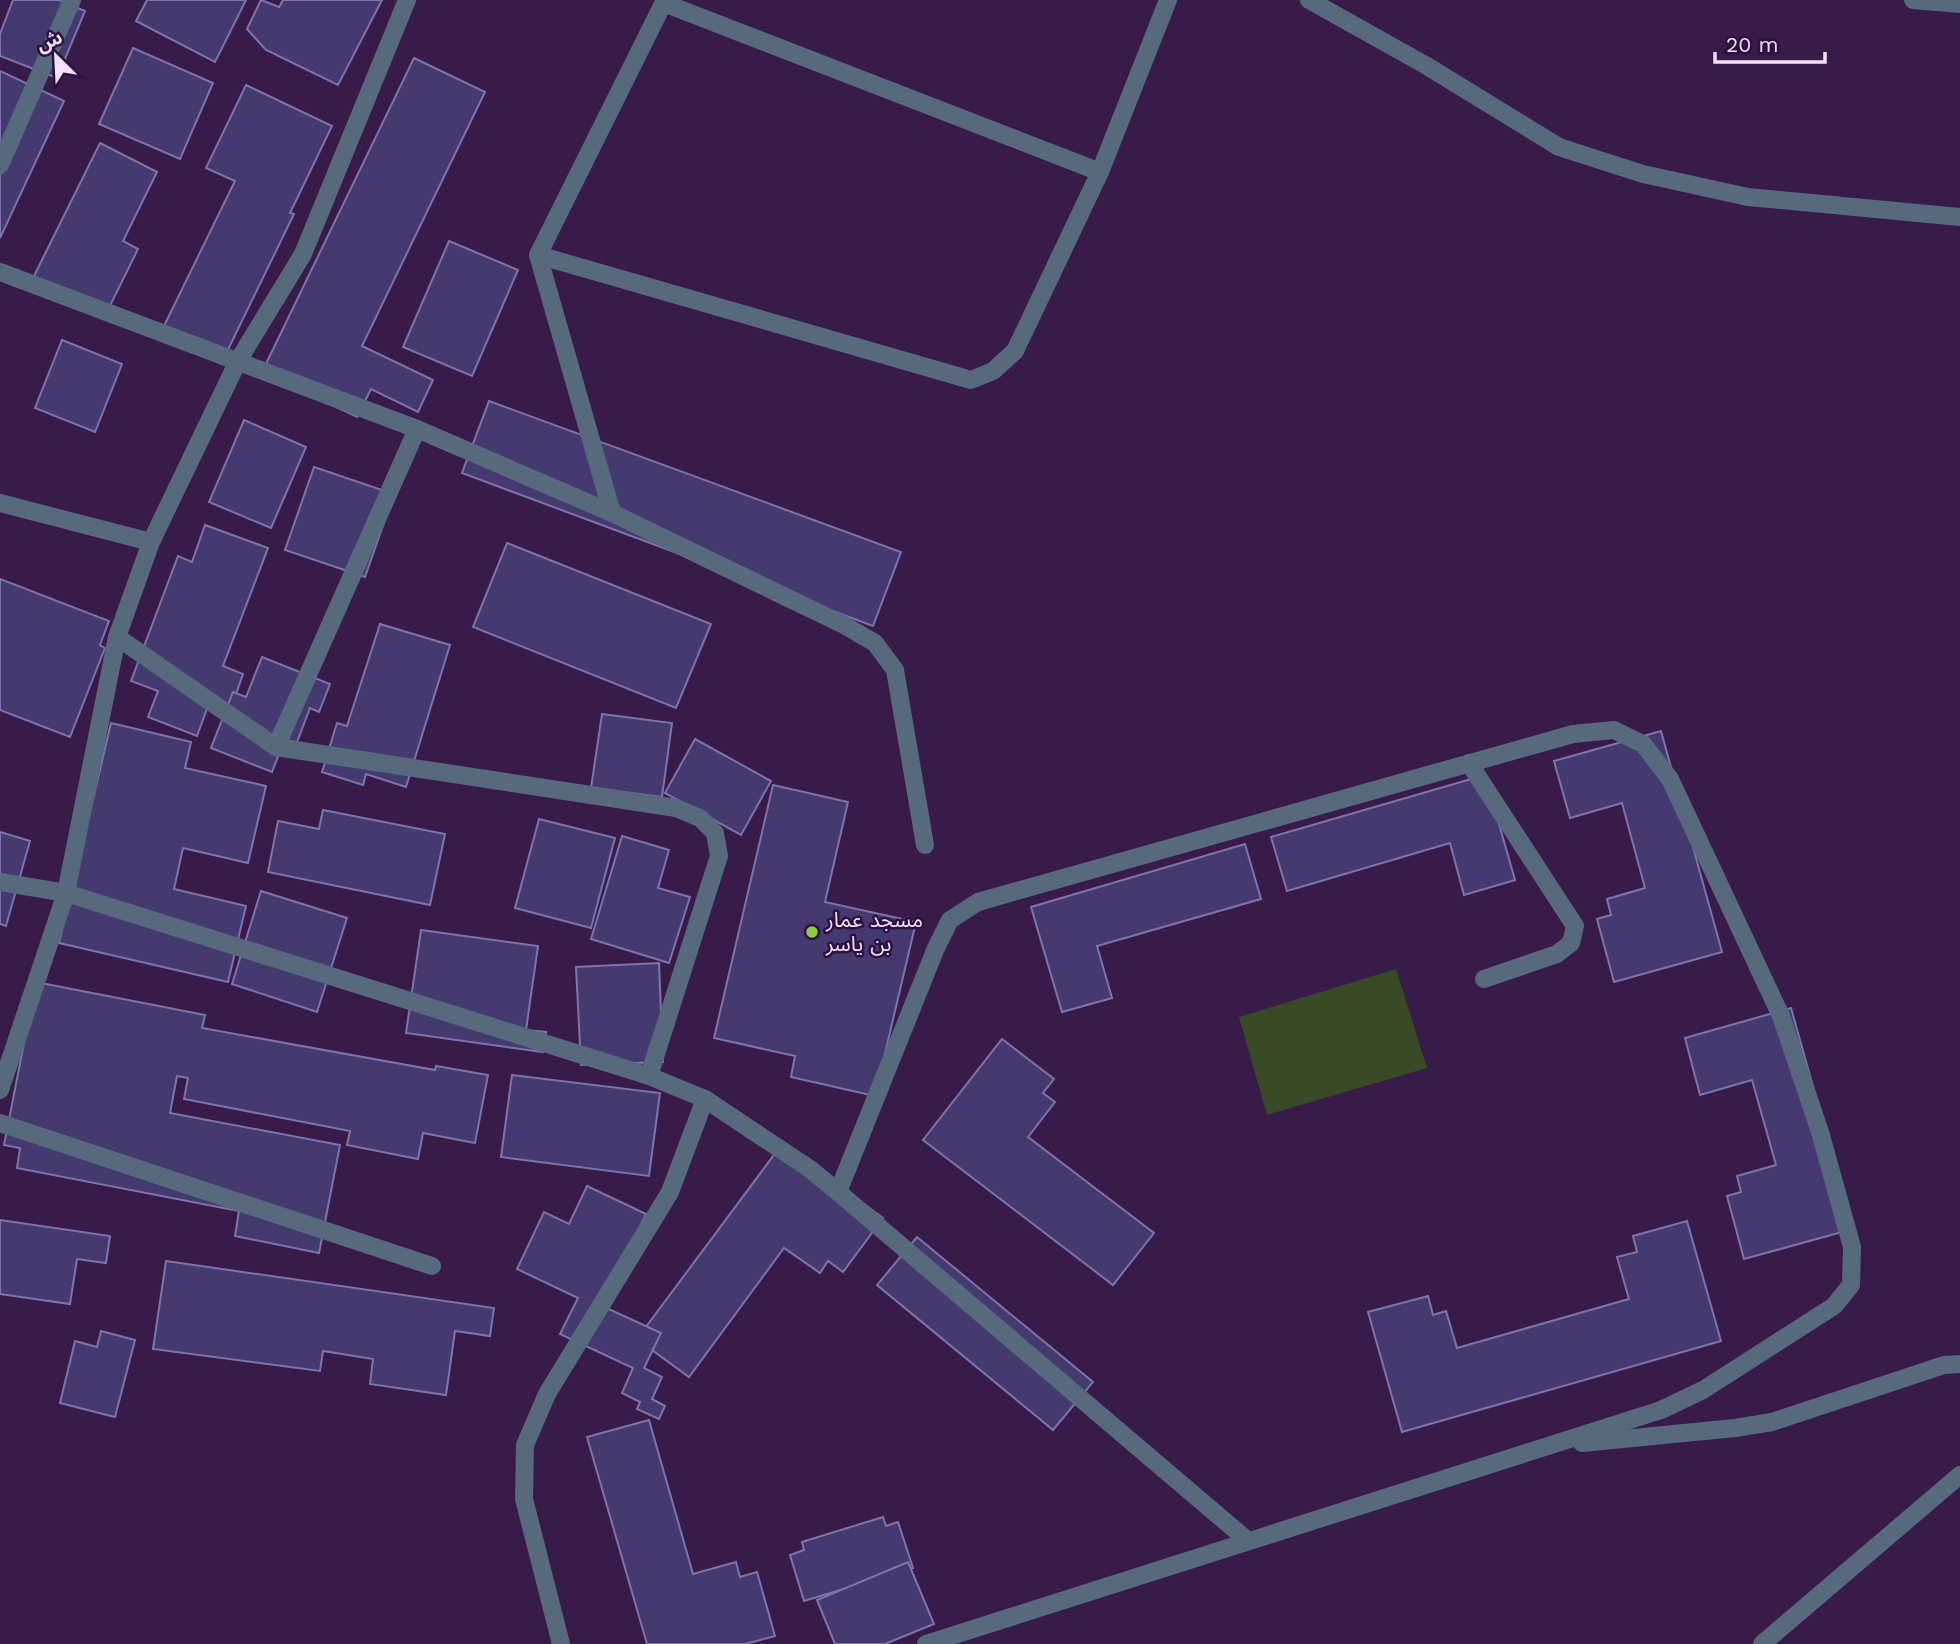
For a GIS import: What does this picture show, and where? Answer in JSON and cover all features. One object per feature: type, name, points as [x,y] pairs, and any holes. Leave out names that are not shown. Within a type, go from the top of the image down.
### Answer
[{"type":"street","points":[[0,165],[72,0]]},
{"type":"street","points":[[0,1090],[66,893],[117,637],[151,542],[238,361],[303,254],[407,0]]},
{"type":"street","points":[[538,255],[971,380],[993,371],[1015,351],[1100,172],[1168,0]]},
{"type":"street","points":[[1310,0],[1427,66],[1559,147],[1643,174],[1748,197],[1960,217]]},
{"type":"street","points":[[1913,0],[1960,4]]},
{"type":"street","points":[[612,513],[538,255],[664,2],[1100,172]]},
{"type":"street","points":[[0,272],[417,429],[612,513],[844,625],[875,643],[895,670],[925,845]]},
{"type":"street","points":[[276,747],[417,429]]},
{"type":"street","points":[[0,503],[151,542]]},
{"type":"street","points":[[117,637],[276,747],[676,808],[700,818],[715,832],[719,856],[649,1076]]},
{"type":"street","points":[[838,1192],[950,919],[978,902],[1469,762],[1573,734],[1614,730],[1643,744],[1670,779],[1781,1016],[1819,1132],[1852,1247],[1851,1284],[1833,1306],[1703,1390],[1661,1410],[926,1644]]},
{"type":"street","points":[[1469,762],[1575,926],[1571,943],[1557,954],[1484,979]]},
{"type":"street","points":[[0,882],[66,893],[649,1076],[705,1100],[810,1169],[1247,1540]]},
{"type":"street","points":[[561,1644],[524,1499],[525,1445],[547,1394],[670,1192],[705,1100]]},
{"type":"street","points":[[0,1123],[432,1266]]},
{"type":"street","points":[[1547,1446],[1735,1429],[1772,1422],[1944,1365],[1960,1364]]},
{"type":"street","points":[[1762,1644],[1960,1475]]},
{"type":"green space","points":[[1396,969],[1427,1068],[1267,1115],[1239,1017]]},
{"type":"building","points":[[13,0],[59,0],[85,11],[57,78],[0,56],[0,34]]},
{"type":"building","points":[[147,0],[246,0],[215,62],[136,21]]},
{"type":"building","points":[[261,0],[279,7],[283,0],[382,0],[338,85],[266,50],[247,29]]},
{"type":"building","points":[[133,48],[213,83],[180,159],[99,124]]},
{"type":"building","points":[[414,58],[485,92],[362,346],[433,380],[418,412],[371,389],[357,417],[262,372]]},
{"type":"building","points":[[0,71],[64,101],[0,238]]},
{"type":"building","points":[[246,85],[332,126],[290,213],[294,214],[221,364],[160,334],[235,181],[206,168]]},
{"type":"building","points":[[100,143],[157,172],[123,241],[138,249],[104,318],[31,282]]},
{"type":"building","points":[[449,241],[518,270],[472,376],[403,347]]},
{"type":"building","points":[[62,340],[122,364],[95,432],[35,408]]},
{"type":"building","points":[[489,401],[901,552],[873,626],[462,473]]},
{"type":"building","points":[[244,420],[306,447],[271,528],[209,502]]},
{"type":"building","points":[[314,467],[394,494],[365,577],[285,550]]},
{"type":"building","points":[[205,525],[268,548],[223,666],[243,674],[228,717],[207,709],[197,736],[148,717],[158,691],[131,681],[178,556],[192,562]]},
{"type":"building","points":[[507,543],[711,624],[676,708],[473,627]]},
{"type":"building","points":[[0,579],[109,621],[100,645],[105,648],[70,737],[0,710]]},
{"type":"building","points":[[380,624],[450,645],[406,787],[366,774],[363,785],[322,772],[337,723],[347,726]]},
{"type":"building","points":[[262,657],[330,684],[319,712],[310,708],[294,750],[282,746],[272,772],[211,748],[233,692],[246,697]]},
{"type":"building","points":[[602,714],[672,723],[662,797],[591,788]]},
{"type":"building","points":[[111,723],[191,742],[185,768],[266,786],[248,863],[183,848],[174,889],[246,906],[228,982],[59,943]]},
{"type":"building","points":[[1661,731],[1722,952],[1614,982],[1597,919],[1611,915],[1607,899],[1645,888],[1622,803],[1570,818],[1554,761]]},
{"type":"building","points":[[695,739],[771,781],[741,835],[665,793]]},
{"type":"building","points":[[1485,775],[1515,880],[1464,895],[1450,843],[1287,891],[1271,837]]},
{"type":"building","points":[[773,785],[848,802],[825,902],[916,922],[875,1096],[791,1077],[795,1056],[714,1038]]},
{"type":"building","points":[[323,810],[445,834],[430,905],[268,872],[278,821],[319,829]]},
{"type":"building","points":[[539,819],[615,838],[591,928],[515,908]]},
{"type":"building","points":[[0,832],[30,841],[6,926],[0,924]]},
{"type":"building","points":[[622,836],[669,850],[658,888],[690,897],[669,963],[591,939]]},
{"type":"building","points":[[1245,844],[1261,899],[1097,946],[1112,998],[1062,1012],[1031,907]]},
{"type":"building","points":[[261,891],[347,918],[317,1012],[232,984]]},
{"type":"building","points":[[421,930],[538,946],[526,1030],[546,1032],[543,1052],[406,1033]]},
{"type":"building","points":[[659,963],[663,1062],[581,1065],[576,967]]},
{"type":"building","points":[[36,982],[205,1015],[202,1028],[435,1070],[436,1066],[488,1075],[475,1143],[423,1133],[418,1159],[347,1145],[350,1131],[184,1099],[188,1078],[177,1076],[170,1113],[340,1145],[319,1253],[235,1236],[239,1211],[17,1168],[20,1148],[4,1145]]},
{"type":"building","points":[[1791,1008],[1853,1229],[1744,1259],[1727,1196],[1741,1192],[1737,1176],[1776,1165],[1752,1080],[1700,1095],[1685,1038]]},
{"type":"building","points":[[1002,1039],[1054,1079],[1043,1093],[1055,1102],[1028,1137],[1154,1233],[1113,1285],[923,1140]]},
{"type":"building","points":[[512,1075],[660,1093],[649,1176],[501,1157]]},
{"type":"building","points":[[782,1144],[883,1218],[843,1272],[828,1261],[820,1273],[784,1248],[689,1377],[637,1339]]},
{"type":"building","points":[[587,1186],[646,1214],[602,1306],[661,1333],[644,1368],[662,1377],[652,1399],[665,1406],[659,1419],[637,1409],[640,1402],[622,1393],[633,1368],[560,1334],[578,1298],[517,1269],[544,1212],[569,1224]]},
{"type":"building","points":[[0,1220],[110,1236],[106,1263],[77,1259],[70,1304],[0,1294]]},
{"type":"building","points":[[1687,1221],[1721,1341],[1402,1432],[1368,1312],[1428,1296],[1433,1315],[1446,1311],[1457,1348],[1629,1299],[1617,1257],[1637,1252],[1633,1236]]},
{"type":"building","points":[[917,1237],[1093,1382],[1053,1430],[877,1285]]},
{"type":"building","points":[[166,1261],[494,1308],[490,1336],[455,1331],[446,1395],[370,1384],[373,1359],[323,1351],[320,1371],[153,1349]]},
{"type":"building","points":[[101,1331],[135,1340],[115,1417],[60,1403],[75,1341],[97,1347]]},
{"type":"building","points":[[649,1420],[693,1574],[736,1562],[740,1577],[757,1572],[775,1636],[745,1644],[647,1644],[587,1437]]},
{"type":"building","points":[[883,1517],[886,1526],[898,1522],[913,1568],[804,1601],[790,1555],[804,1550],[802,1542]]},
{"type":"building","points":[[908,1562],[934,1624],[885,1644],[835,1644],[817,1600]]},
{"type":"place","name":"مسجد عمار بن ياسر","points":[[812,932]]}]
